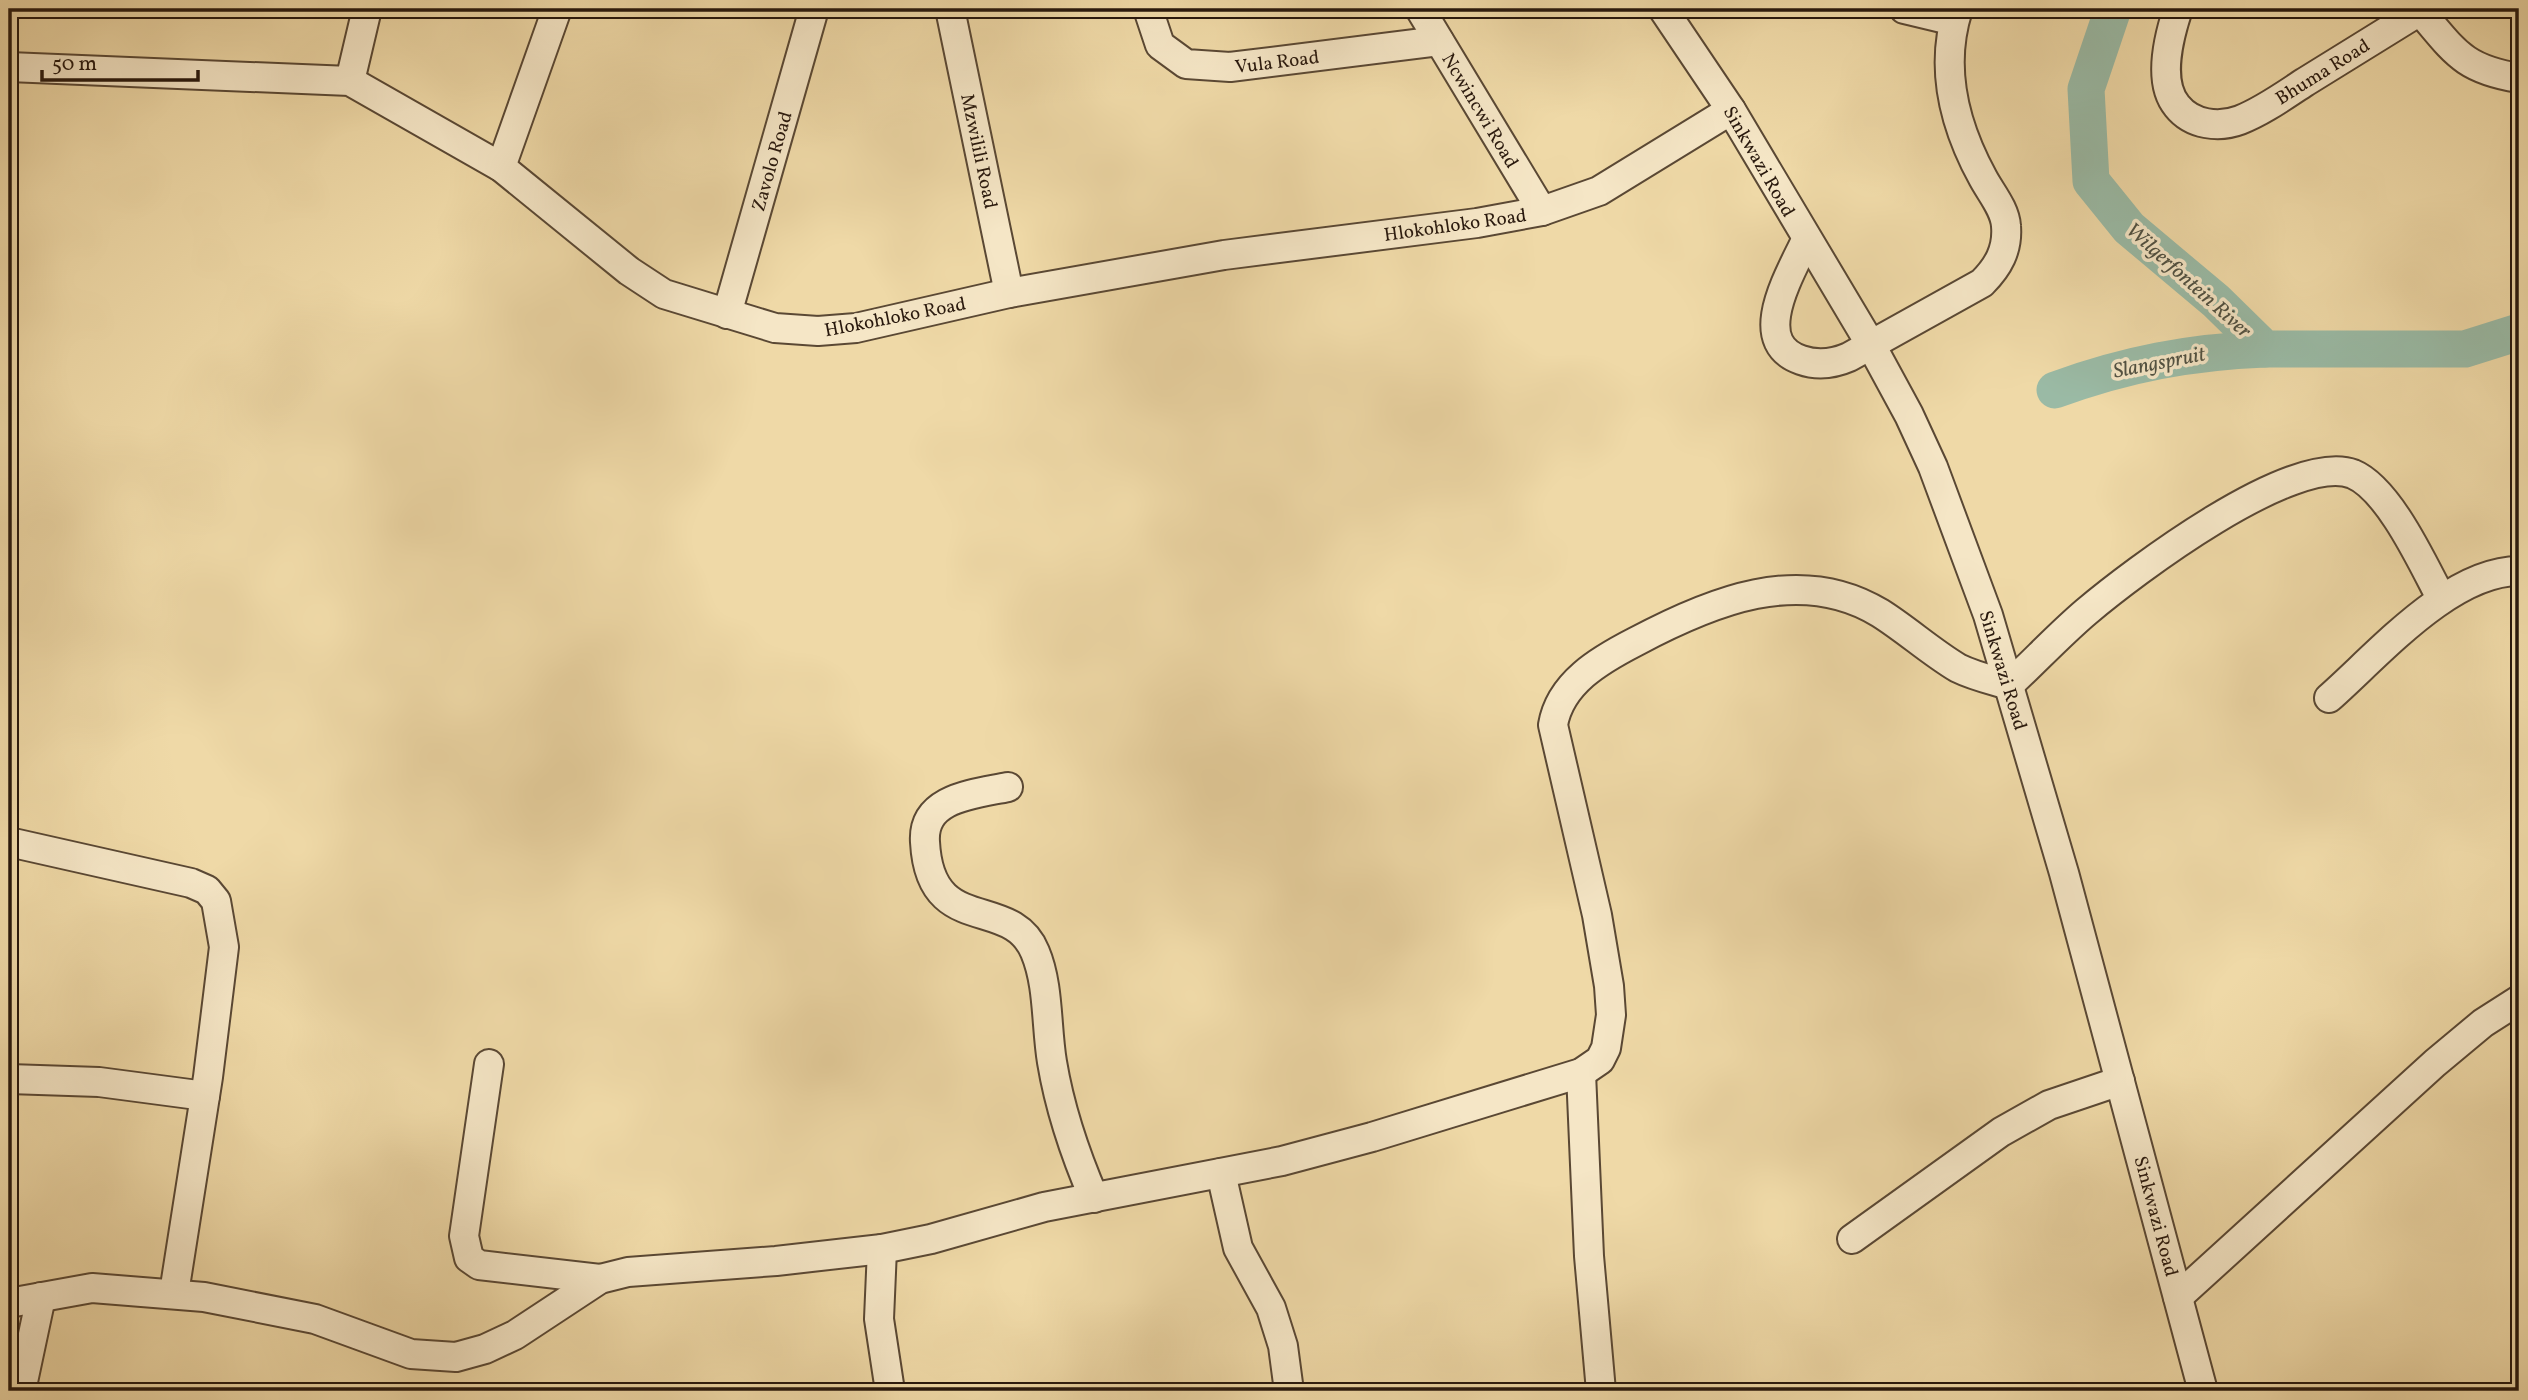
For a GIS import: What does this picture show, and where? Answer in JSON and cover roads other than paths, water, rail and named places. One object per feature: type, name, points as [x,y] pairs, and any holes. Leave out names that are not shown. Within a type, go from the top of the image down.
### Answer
[{"type":"street","points":[[350,81],[367,9]]},
{"type":"street","points":[[501,167],[557,9]]},
{"type":"street","name":"Zavolo Road","points":[[727,314],[814,9]]},
{"type":"street","name":"Mzwilili Road","points":[[950,9],[1009,293]]},
{"type":"street","name":"Vula Road","points":[[1148,9],[1160,45],[1171,56],[1186,64],[1230,67],[1439,41]]},
{"type":"street","name":"Ncwincwi Road","points":[[1420,9],[1542,211]]},
{"type":"street","name":"Sinkwazi Road","points":[[1663,9],[1731,110],[1806,240],[1871,345],[1909,415],[1933,467],[1988,615],[2064,873],[2203,1391]]},
{"type":"street","points":[[1806,240],[1776,317],[1775,338],[1781,348],[1813,364],[1835,363],[1982,283],[2002,257],[2007,224],[1964,141],[1955,114],[1948,58],[1956,15],[1904,9]]},
{"type":"street","name":"Bhuma Road","points":[[2178,9],[2168,58],[2169,94],[2185,115],[2198,122],[2220,124],[2241,120],[2422,10],[2462,59],[2478,69],[2519,78]]},
{"type":"street","name":"Hlokohloko Road","points":[[12,67],[350,81],[501,167],[649,285],[687,302],[775,328],[818,331],[856,328],[1009,293],[1224,255],[1477,223],[1542,211],[1599,191],[1731,110]]},
{"type":"street","points":[[9,1303],[92,1288],[174,1293],[250,1304],[315,1319],[411,1354],[456,1357],[485,1349],[515,1335],[600,1279],[628,1272],[776,1261],[882,1249],[931,1239],[1044,1207],[1221,1173],[1372,1138],[1581,1073],[1600,1060],[1606,1048],[1611,1015],[1597,915],[1553,725],[1561,699],[1577,680],[1606,657],[1675,621],[1747,596],[1794,587],[1842,596],[1880,613],[1960,669],[2009,685],[2085,613],[2135,573],[2200,529],[2267,490],[2313,473],[2338,471],[2367,482],[2398,523],[2441,598]]},
{"type":"street","points":[[2329,698],[2441,598],[2474,580],[2504,571],[2519,571]]},
{"type":"street","points":[[1008,787],[960,797],[939,806],[928,821],[925,836],[926,862],[934,885],[942,896],[961,907],[1008,924],[1025,935],[1035,950],[1042,978],[1052,1063],[1065,1122],[1094,1198]]},
{"type":"street","points":[[9,842],[153,873],[207,890],[216,901],[224,947],[205,1096],[174,1293]]},
{"type":"street","points":[[2178,1297],[2435,1063],[2483,1023],[2519,1000]]},
{"type":"street","points":[[489,1064],[464,1236],[469,1258],[479,1265],[600,1279]]},
{"type":"street","points":[[1581,1073],[1589,1256],[1601,1391]]},
{"type":"street","points":[[9,1079],[99,1082],[205,1096]]},
{"type":"street","points":[[1852,1240],[2000,1132],[2049,1105],[2120,1081]]},
{"type":"street","points":[[1221,1173],[1238,1248],[1271,1308],[1283,1346],[1289,1391]]},
{"type":"street","points":[[882,1249],[879,1319],[890,1391]]},
{"type":"street","points":[[21,1391],[41,1297]]},
{"type":"waterway","name":"Wilgerfontein River","points":[[2113,9],[2086,89],[2091,181],[2129,228],[2216,301],[2265,349],[2465,349],[2519,332]]},
{"type":"waterway","name":"Slangspruit","points":[[2055,390],[2107,373],[2158,361],[2265,349]]}]
